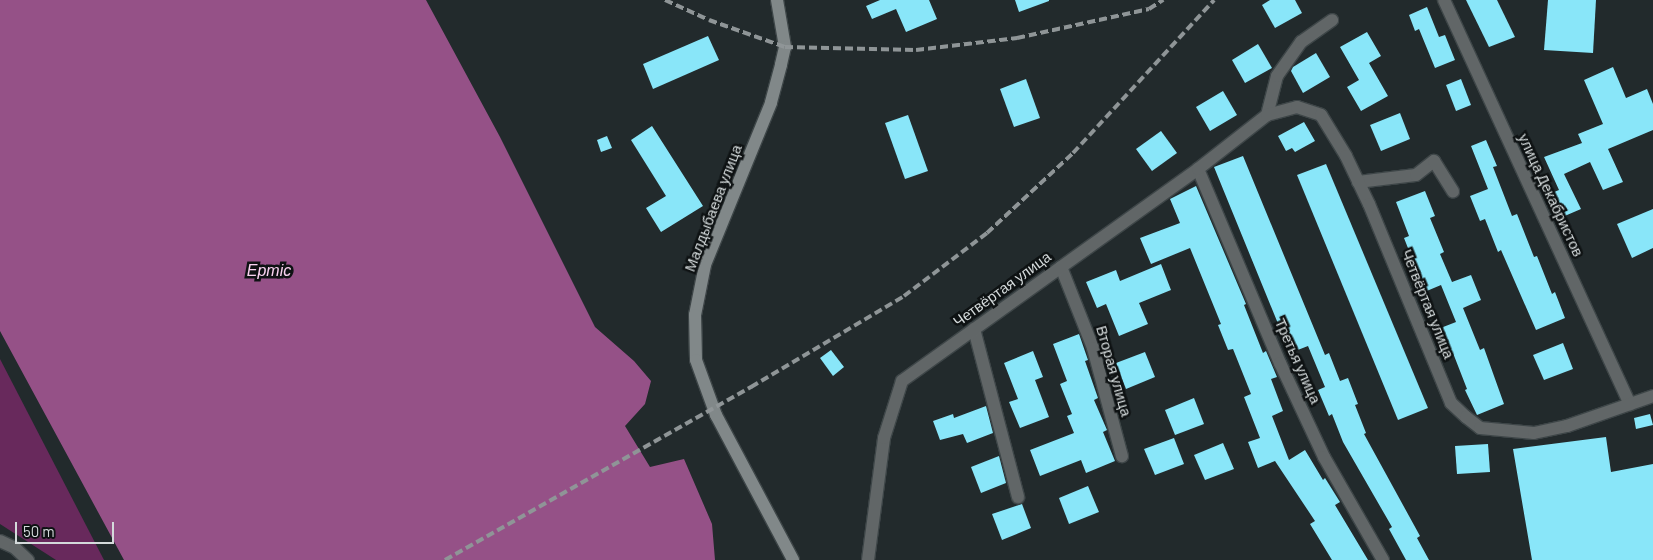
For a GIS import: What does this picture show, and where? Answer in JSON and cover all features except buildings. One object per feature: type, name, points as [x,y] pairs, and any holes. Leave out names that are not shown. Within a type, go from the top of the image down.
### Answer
[{"type":"main road","name":"Малдыбаева улица","points":[[777,0],[785,47],[781,65],[771,103],[705,265],[695,315],[696,360],[716,415],[793,560]]},
{"type":"street","name":"улица Декабристов","points":[[1444,0],[1630,404]]},
{"type":"street","points":[[1267,116],[1277,76],[1302,42],[1332,20]]},
{"type":"street","name":"Четвёртая улица","points":[[868,560],[884,438],[902,381],[1198,169],[1267,116],[1297,107],[1321,115],[1358,182],[1451,403],[1480,428],[1534,432],[1567,426],[1630,404]]},
{"type":"street","points":[[1358,182],[1416,175],[1434,161],[1453,190]]},
{"type":"street","name":"Третья улица","points":[[1198,169],[1280,363],[1324,457],[1383,560]]},
{"type":"street","name":"Вторая улица","points":[[1060,267],[1093,348],[1122,456]]},
{"type":"street","points":[[974,329],[1018,497]]},
{"type":"street","points":[[1630,404],[1653,396]]},
{"type":"street","points":[[0,541],[15,548],[28,560]]},
{"type":"shaded area","points":[[0,359],[104,560],[56,560],[0,524]]},
{"type":"water","name":"Ертіс","points":[[0,0],[426,0],[500,137],[595,327],[634,361],[651,381],[645,404],[625,426],[650,467],[684,459],[712,524],[715,560],[124,560],[0,331]]},
{"type":"railway","points":[[665,0],[709,20],[785,47],[916,50],[1017,38],[1149,9],[1163,0]]},
{"type":"railway","points":[[445,560],[751,387],[904,296],[987,233],[1073,153],[1214,0]]}]
